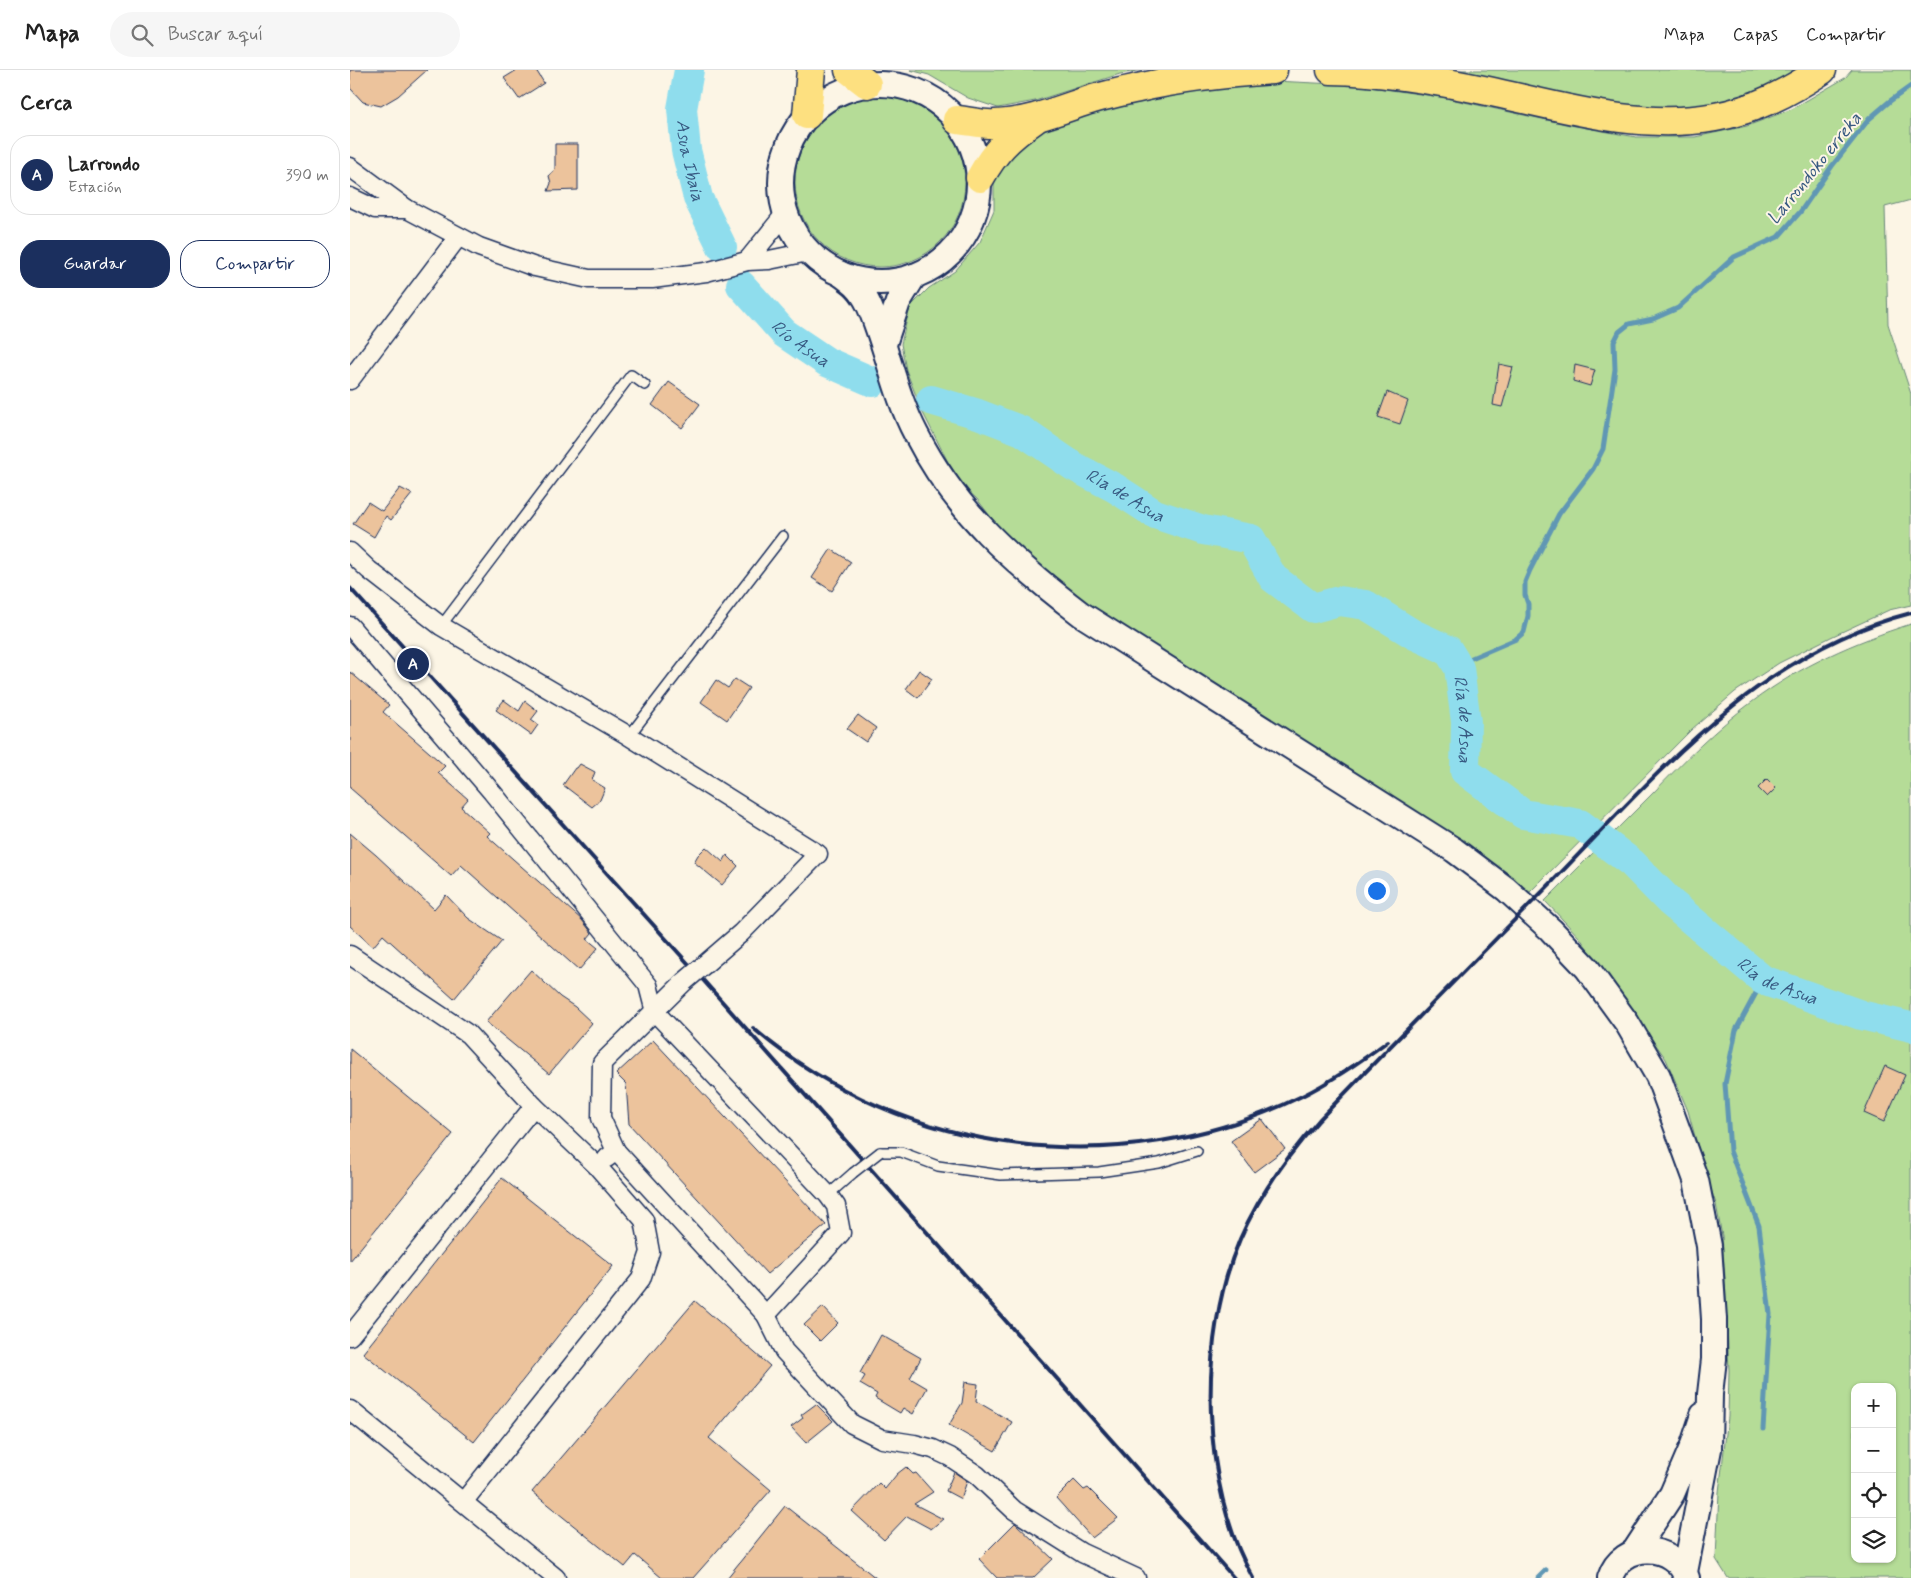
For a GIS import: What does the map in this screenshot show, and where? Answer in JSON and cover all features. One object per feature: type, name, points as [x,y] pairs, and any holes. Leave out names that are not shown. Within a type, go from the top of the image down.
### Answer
[{"type":"highway","points":[[807,115],[811,70]]},
{"type":"highway","points":[[957,120],[994,125],[1038,118],[1085,101],[1138,88],[1224,74],[1273,70]]},
{"type":"highway","points":[[1331,70],[1424,78],[1597,114],[1658,121],[1716,117],[1743,110],[1786,93],[1822,70]]},
{"type":"highway","points":[[980,178],[998,150],[1017,132],[1038,118]]},
{"type":"street","points":[[841,274],[865,281],[890,282],[914,276],[944,259],[963,238],[973,220],[978,200],[980,178],[969,138],[957,120],[942,105],[925,94],[905,86],[858,77],[845,89],[824,100],[807,115],[791,136],[782,161],[780,188],[785,214],[794,234],[808,252],[824,265],[856,285],[865,297],[884,344],[904,407],[915,432],[945,485],[965,511],[1034,578],[1081,614],[1454,850],[1506,889],[1551,930],[1587,968],[1627,1023],[1658,1076],[1678,1128],[1696,1180],[1709,1246],[1714,1319],[1714,1359],[1710,1394],[1709,1449],[1686,1575]]},
{"type":"street","points":[[350,167],[408,209],[479,247],[535,267],[590,279],[652,279],[706,272],[747,260],[769,260],[808,252]]},
{"type":"street","points":[[350,197],[375,209],[408,209]]},
{"type":"street","points":[[747,260],[785,214]]},
{"type":"street","points":[[350,380],[458,237]]},
{"type":"street","points":[[884,344],[898,302],[914,276]]},
{"type":"street","points":[[350,552],[384,582],[440,626],[629,736],[818,854],[741,933],[684,982],[602,1063],[601,1118],[616,1151],[766,1315],[784,1351],[852,1424],[882,1439],[933,1449],[950,1457],[977,1475],[1014,1510],[1082,1552],[1136,1578]]},
{"type":"street","points":[[350,626],[492,792],[648,985],[655,1012],[828,1195],[836,1206],[841,1233],[766,1315]]},
{"type":"street","points":[[350,954],[468,1034],[534,1106],[597,1166],[644,1220],[650,1252],[641,1278],[464,1501]]},
{"type":"street","points":[[350,1336],[534,1106]]},
{"type":"street","points":[[597,1166],[616,1151]]},
{"type":"street","points":[[1634,1552],[1672,1494],[1693,1445],[1710,1394]]},
{"type":"street","points":[[350,1410],[464,1501],[556,1578]]},
{"type":"street","points":[[1610,1578],[1616,1565],[1624,1558],[1634,1552],[1645,1550],[1663,1553],[1678,1563],[1686,1575]]},
{"type":"lane","points":[[440,626],[631,375],[645,385]]},
{"type":"lane","points":[[629,736],[783,536]]},
{"type":"lane","points":[[828,1195],[880,1152],[901,1152],[938,1166],[1000,1176],[1099,1172],[1159,1163],[1197,1151]]},
{"type":"green space","points":[[910,70],[1142,70],[1120,74],[1035,101],[998,108],[968,98],[929,75]]},
{"type":"green space","points":[[1435,70],[1802,70],[1769,91],[1726,102],[1647,112]]},
{"type":"green space","points":[[1852,70],[1911,70],[1911,200],[1885,207],[1888,324],[1911,394],[1911,605],[1889,610],[1833,636],[1779,663],[1735,692],[1692,729],[1529,893],[1427,821],[1096,611],[1051,576],[997,525],[977,499],[965,488],[947,460],[922,411],[906,370],[901,344],[910,307],[929,288],[955,271],[980,242],[994,210],[994,184],[1003,164],[1023,139],[1076,117],[1163,96],[1274,81],[1356,85],[1441,97],[1570,125],[1636,137],[1695,137],[1747,126],[1792,109],[1845,78]]},
{"type":"green space","points":[[888,97],[913,103],[934,116],[946,128],[962,157],[965,182],[964,199],[959,215],[946,236],[934,248],[905,264],[872,267],[847,261],[826,248],[814,236],[798,207],[795,174],[801,149],[814,128],[826,116],[855,100]]},
{"type":"green space","points":[[1911,624],[1911,1578],[1728,1578],[1716,1559],[1719,1492],[1728,1417],[1729,1371],[1722,1236],[1716,1204],[1688,1111],[1666,1059],[1580,938],[1545,901],[1688,758],[1738,712],[1770,689],[1808,666],[1869,639]]},
{"type":"building","points":[[350,70],[427,70],[398,96],[381,106],[363,102],[350,88]]},
{"type":"building","points":[[517,70],[536,70],[544,83],[519,99],[504,78]]},
{"type":"building","points":[[555,144],[578,144],[578,190],[548,191],[551,183],[549,176],[555,169]]},
{"type":"building","points":[[1499,364],[1513,367],[1502,407],[1493,405]]},
{"type":"building","points":[[1575,365],[1595,370],[1590,386],[1573,381]]},
{"type":"building","points":[[669,382],[700,404],[682,428],[652,405]]},
{"type":"building","points":[[1387,392],[1408,401],[1400,424],[1378,417]]},
{"type":"building","points":[[400,488],[412,494],[391,520],[386,516],[374,537],[353,524],[368,502],[382,511]]},
{"type":"building","points":[[831,549],[851,562],[832,591],[812,578]]},
{"type":"building","points":[[919,670],[932,679],[918,698],[906,689]]},
{"type":"building","points":[[350,672],[389,705],[383,712],[445,766],[438,773],[468,799],[461,807],[490,833],[487,836],[582,920],[592,933],[587,939],[598,948],[579,970],[461,865],[451,876],[350,788]]},
{"type":"building","points":[[735,679],[749,688],[727,720],[701,702],[716,680],[728,688]]},
{"type":"building","points":[[504,700],[519,711],[525,701],[538,711],[531,720],[538,725],[531,735],[496,710]]},
{"type":"building","points":[[858,715],[876,728],[866,742],[847,729]]},
{"type":"building","points":[[580,764],[595,772],[592,780],[605,788],[600,800],[592,807],[563,785]]},
{"type":"building","points":[[1767,779],[1776,788],[1767,797],[1758,788]]},
{"type":"building","points":[[350,833],[434,909],[446,895],[468,918],[502,941],[454,999],[383,935],[373,947],[350,926]]},
{"type":"building","points":[[706,847],[723,862],[727,855],[738,866],[722,885],[694,862]]},
{"type":"building","points":[[531,970],[592,1023],[549,1074],[486,1022]]},
{"type":"building","points":[[653,1040],[826,1225],[767,1274],[629,1124],[626,1084],[616,1074]]},
{"type":"building","points":[[350,1049],[453,1134],[350,1261]]},
{"type":"building","points":[[1885,1066],[1905,1075],[1884,1122],[1864,1113]]},
{"type":"building","points":[[1262,1119],[1285,1149],[1254,1172],[1231,1141]]},
{"type":"building","points":[[502,1178],[613,1266],[474,1442],[363,1353]]},
{"type":"building","points":[[695,1301],[770,1366],[709,1438],[771,1490],[693,1578],[662,1578],[635,1555],[625,1567],[532,1492]]},
{"type":"building","points":[[823,1307],[838,1323],[820,1341],[804,1325]]},
{"type":"building","points":[[881,1335],[921,1358],[910,1378],[927,1388],[913,1414],[903,1408],[900,1413],[875,1398],[877,1394],[860,1384],[865,1376],[860,1373]]},
{"type":"building","points":[[965,1382],[978,1384],[976,1401],[1012,1422],[995,1451],[949,1425],[962,1403]]},
{"type":"building","points":[[816,1404],[833,1421],[806,1443],[791,1427],[803,1418],[801,1415]]},
{"type":"building","points":[[906,1467],[913,1474],[916,1473],[933,1492],[914,1504],[943,1519],[931,1529],[907,1516],[884,1540],[852,1511],[879,1483],[885,1489],[897,1474]]},
{"type":"building","points":[[954,1472],[967,1481],[961,1499],[946,1491]]},
{"type":"building","points":[[1074,1480],[1084,1490],[1088,1488],[1118,1518],[1092,1538],[1056,1498]]},
{"type":"building","points":[[785,1506],[876,1578],[727,1578]]},
{"type":"building","points":[[1015,1523],[1053,1559],[1033,1578],[997,1578],[979,1559]]},
{"type":"waterway","name":"Asua Ibaia","points":[[689,70],[682,109],[686,150],[698,198],[722,247]]},
{"type":"waterway","name":"Larrondoko erreka","points":[[1459,668],[1467,660],[1516,639],[1524,632],[1528,616],[1525,582],[1530,570],[1559,514],[1593,469],[1603,449],[1615,369],[1614,342],[1619,332],[1629,324],[1653,319],[1678,308],[1734,257],[1778,237],[1801,211],[1832,166],[1869,119],[1911,86]]},
{"type":"waterway","name":"Río Asua","points":[[741,285],[784,333],[827,362],[873,382]]},
{"type":"waterway","name":"Ría de Asua","points":[[931,400],[978,414],[1022,431],[1073,466],[1115,488],[1155,514],[1203,530],[1251,539],[1273,578],[1313,608],[1339,601],[1366,605],[1413,634],[1448,650],[1459,668],[1466,722],[1465,771],[1523,814],[1580,824],[1632,863],[1670,902],[1763,980],[1861,1015],[1911,1027]]},
{"type":"waterway","points":[[1763,980],[1736,1030],[1725,1084],[1730,1151],[1759,1226],[1770,1314],[1763,1429]]},
{"type":"waterway","points":[[1538,1578],[1546,1570]]},
{"type":"railway","points":[[350,588],[703,980],[1234,1578]]},
{"type":"railway","points":[[1253,1578],[1236,1541],[1223,1500],[1215,1456],[1211,1410],[1212,1365],[1217,1320],[1226,1278],[1240,1239],[1256,1207],[1275,1176],[1307,1134],[1348,1090],[1631,800],[1714,722],[1758,687],[1806,656],[1856,631],[1911,613]]},
{"type":"railway","points":[[753,1028],[813,1072],[878,1106],[946,1130],[1017,1144],[1090,1147],[1162,1141],[1233,1124],[1302,1096],[1346,1071],[1388,1041]]},
{"type":"place","name":"Larrondo","points":[[413,664]]}]
